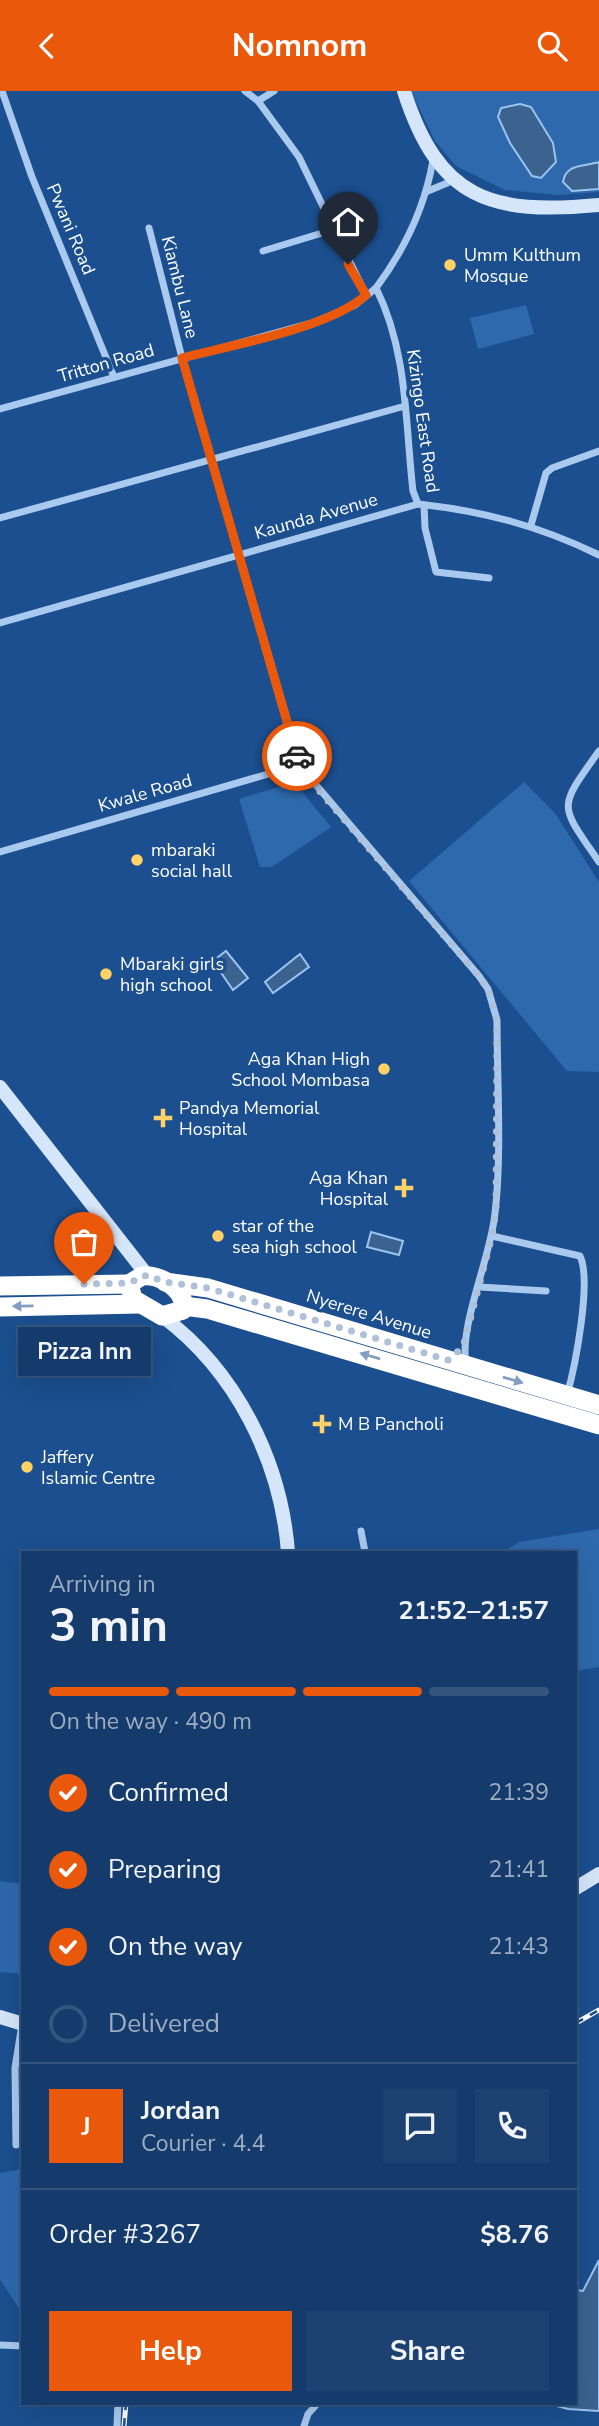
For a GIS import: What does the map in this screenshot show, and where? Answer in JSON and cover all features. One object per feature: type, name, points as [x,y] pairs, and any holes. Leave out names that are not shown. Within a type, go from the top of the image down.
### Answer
[{"type":"highway","name":"Nyerere Avenue","points":[[0,1286],[143,1280],[208,1288],[298,1325],[407,1358],[457,1367],[599,1405]]},
{"type":"highway","points":[[143,1280],[182,1296],[184,1308],[163,1316],[140,1304],[130,1295],[143,1280]]},
{"type":"highway","points":[[0,1307],[140,1304]]},
{"type":"highway","name":"Nyerere Avenue","points":[[184,1308],[207,1309],[298,1325]]},
{"type":"highway","name":"Nyerere Avenue","points":[[457,1367],[524,1405],[599,1425]]},
{"type":"highway","points":[[524,1405],[599,1416]]},
{"type":"street","name":"Pwani Road","points":[[2,91],[32,177],[114,377]]},
{"type":"street","points":[[245,91],[258,101],[299,157],[332,230],[366,295]]},
{"type":"street","points":[[258,101],[274,91]]},
{"type":"street","points":[[404,91],[422,141],[433,160],[452,181],[513,206],[555,209],[599,205]]},
{"type":"street","points":[[376,288],[401,250],[428,191],[433,160]]},
{"type":"street","points":[[428,191],[452,181]]},
{"type":"street","name":"Kiambu Lane","points":[[149,228],[182,358],[299,765]]},
{"type":"street","points":[[263,251],[332,230]]},
{"type":"street","name":"Tritton Road","points":[[0,409],[331,317],[355,305],[376,288]]},
{"type":"street","name":"Kizingo East Road","points":[[376,288],[385,306],[402,365],[413,491],[421,504],[436,572],[489,578]]},
{"type":"street","points":[[0,518],[405,406]]},
{"type":"street","points":[[531,525],[546,473],[552,468],[599,451]]},
{"type":"street","name":"Kaunda Avenue","points":[[0,623],[421,504],[466,510],[531,525],[599,555]]},
{"type":"street","points":[[599,751],[569,794],[566,805],[570,820],[599,862]]},
{"type":"street","points":[[299,765],[479,976],[494,1004],[497,1020],[496,1183],[492,1236],[457,1367]]},
{"type":"street","name":"Kwale Road","points":[[0,852],[299,765]]},
{"type":"street","points":[[0,1087],[126,1248],[143,1280]]},
{"type":"street","points":[[492,1236],[580,1256],[583,1272],[577,1359],[567,1396]]},
{"type":"street","points":[[479,1287],[546,1291]]},
{"type":"street","points":[[184,1308],[190,1336]]},
{"type":"street","points":[[163,1316],[190,1336],[242,1406],[262,1443],[282,1502],[288,1551]]},
{"type":"street","points":[[361,1531],[365,1551]]},
{"type":"street","points":[[577,1887],[599,1874]]},
{"type":"street","points":[[11,2022],[15,2068],[16,2145]]},
{"type":"street","points":[[0,2345],[21,2346]]},
{"type":"street","points":[[117,2426],[118,2405]]},
{"type":"street","points":[[304,2426],[308,2414],[316,2405]]},
{"type":"shaded area","points":[[411,91],[599,91],[599,192],[557,195],[505,190],[456,166],[435,141]]},
{"type":"shaded area","points":[[520,104],[531,107],[553,143],[556,162],[541,178],[532,176],[510,143],[498,117],[501,108]]},
{"type":"shaded area","points":[[599,162],[599,189],[572,191],[563,182],[572,169]]},
{"type":"shaded area","points":[[526,305],[534,334],[478,349],[470,318]]},
{"type":"shaded area","points":[[524,782],[555,813],[599,882],[599,1072],[567,1071],[409,881]]},
{"type":"shaded area","points":[[288,784],[298,787],[331,827],[272,867],[260,867],[239,799]]},
{"type":"shaded area","points":[[226,951],[248,978],[233,990],[213,961]]},
{"type":"shaded area","points":[[300,954],[309,967],[273,993],[265,982]]},
{"type":"shaded area","points":[[371,1232],[403,1241],[399,1255],[367,1247]]},
{"type":"shaded area","points":[[599,1529],[599,1667],[577,1671],[577,1551],[506,1551],[519,1542]]},
{"type":"shaded area","points":[[0,1881],[21,1884],[21,1974],[0,1972]]},
{"type":"shaded area","points":[[21,2169],[21,2307],[18,2307],[0,2279],[0,2173]]},
{"type":"shaded area","points":[[599,2260],[599,2411],[553,2405],[577,2405],[577,2290],[583,2291]]},
{"type":"railway","points":[[577,2022],[599,2010]]},
{"type":"railway","points":[[124,2426],[126,2405]]},
{"type":"way so far","points":[[84,1284],[129,1283],[147,1275],[165,1282],[208,1288],[448,1360],[454,1358],[463,1347],[489,1251],[496,1210],[497,1020],[494,1004],[479,976],[311,781],[299,765],[297,756]]},
{"type":"place","name":"Umm Kulthum Mosque","points":[[450,265]]},
{"type":"place","name":"mbaraki social hall","points":[[137,860]]},
{"type":"place","name":"Mbaraki girls high school","points":[[106,974]]},
{"type":"place","name":"Aga Khan High School Mombasa","points":[[384,1069]]},
{"type":"place","name":"Pandya Memorial Hospital","points":[[163,1118]]},
{"type":"place","name":"Aga Khan Hospital","points":[[404,1188]]},
{"type":"place","name":"star of the sea high school","points":[[218,1236]]},
{"type":"place","name":"Pizza Inn","points":[[84,1284]]},
{"type":"place","name":"M B Pancholi","points":[[322,1424]]},
{"type":"place","name":"Jaffery Islamic Centre","points":[[27,1467]]},
{"type":"route","points":[[297,756],[182,358],[331,317],[355,305],[366,295],[348,264]]}]
